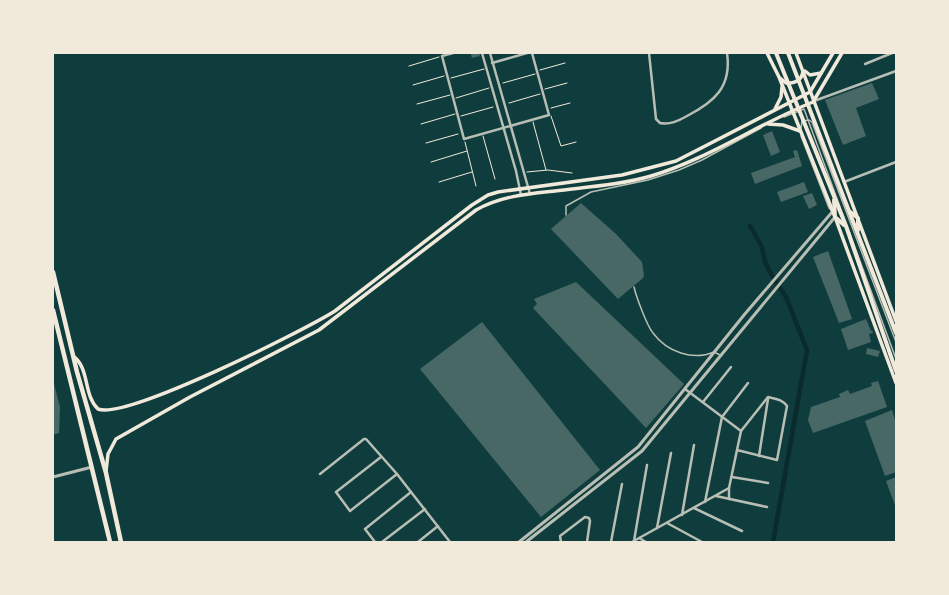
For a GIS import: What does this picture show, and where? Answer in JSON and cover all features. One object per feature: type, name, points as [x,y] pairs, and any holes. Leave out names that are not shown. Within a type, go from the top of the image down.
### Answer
[{"type":"highway","points":[[53,272],[73,356],[106,473],[121,542]]},
{"type":"highway","points":[[53,310],[110,542]]},
{"type":"main road","points":[[767,53],[782,84],[833,211],[896,383]]},
{"type":"main road","points":[[776,53],[846,226],[896,371]]},
{"type":"main road","points":[[788,53],[896,333]]},
{"type":"main road","points":[[796,53],[813,102],[896,321]]},
{"type":"main road","points":[[73,356],[80,363],[91,400],[98,409],[109,411],[160,394],[266,347],[317,322],[335,311],[472,205],[488,195],[520,188],[622,175],[676,161],[697,152],[810,92],[833,53]]},
{"type":"main road","points":[[106,473],[108,454],[116,439],[190,397],[319,330],[476,210],[491,202],[521,195],[623,183],[651,176],[696,159],[764,124],[813,102],[843,54]]},
{"type":"main road","points":[[779,77],[786,83],[796,82],[800,79],[803,70]]},
{"type":"main road","points":[[803,70],[810,75],[815,75],[823,71]]},
{"type":"main road","points":[[774,110],[781,97],[782,84]]},
{"type":"main road","points":[[764,124],[783,125],[800,131]]},
{"type":"main road","points":[[833,196],[835,217],[846,226]]},
{"type":"main road","points":[[849,211],[858,218]]},
{"type":"main road","points":[[857,233],[858,218]]},
{"type":"street","points":[[453,53],[442,56],[464,139],[549,115],[532,53]]},
{"type":"street","points":[[482,53],[504,128],[521,195]]},
{"type":"street","points":[[490,53],[530,194]]},
{"type":"street","points":[[492,63],[528,53]]},
{"type":"street","points":[[649,53],[656,119],[660,123],[666,124],[675,122],[712,102],[721,90],[726,78],[728,64],[726,53]]},
{"type":"street","points":[[864,64],[892,53]]},
{"type":"street","points":[[813,102],[896,71]]},
{"type":"street","points":[[844,182],[896,162]]},
{"type":"street","points":[[519,542],[638,447],[714,352],[833,211]]},
{"type":"street","points":[[526,542],[642,451],[691,394],[720,355],[835,217]]},
{"type":"street","points":[[702,402],[731,367]]},
{"type":"street","points":[[705,502],[722,417],[748,382]]},
{"type":"street","points":[[685,389],[741,431]]},
{"type":"street","points":[[729,499],[729,488],[741,431],[768,397]]},
{"type":"street","points":[[737,450],[778,460],[787,406],[780,400],[768,397]]},
{"type":"street","points":[[759,456],[768,397]]},
{"type":"street","points":[[320,474],[364,439],[368,440],[425,508],[450,542]]},
{"type":"street","points":[[682,515],[694,445]]},
{"type":"street","points":[[657,528],[671,453]]},
{"type":"street","points":[[381,457],[336,492],[350,511],[397,474]]},
{"type":"street","points":[[633,541],[647,465]]},
{"type":"street","points":[[53,477],[92,467]]},
{"type":"street","points":[[732,477],[768,483]]},
{"type":"street","points":[[611,542],[622,484]]},
{"type":"street","points":[[633,541],[729,488]]},
{"type":"street","points":[[375,542],[365,529],[411,492]]},
{"type":"street","points":[[576,496],[579,500]]},
{"type":"street","points":[[716,496],[767,507]]},
{"type":"street","points":[[382,542],[425,508]]},
{"type":"street","points":[[694,508],[742,531]]},
{"type":"street","points":[[561,542],[560,536],[583,519],[588,518],[590,521],[587,542]]},
{"type":"street","points":[[667,523],[702,542]]},
{"type":"street","points":[[418,542],[438,526]]},
{"type":"street","points":[[639,538],[646,542]]},
{"type":"lane","points":[[793,112],[804,109],[809,120],[896,359]]},
{"type":"lane","points":[[800,131],[802,121],[809,120]]},
{"type":"lane","points":[[809,120],[812,122],[896,342]]},
{"type":"lane","points":[[566,215],[566,206],[591,192],[648,180],[679,170],[702,160],[758,130],[764,124]]},
{"type":"lane","points":[[634,287],[653,333],[673,350],[699,356],[714,352],[720,355]]},
{"type":"path","points":[[409,66],[442,56]]},
{"type":"path","points":[[499,85],[565,63]]},
{"type":"path","points":[[448,79],[487,68]]},
{"type":"path","points":[[413,85],[447,75]]},
{"type":"path","points":[[504,104],[568,83]]},
{"type":"path","points":[[453,98],[492,87]]},
{"type":"path","points":[[416,104],[452,94]]},
{"type":"path","points":[[548,109],[570,103]]},
{"type":"path","points":[[421,124],[497,105]]},
{"type":"path","points":[[549,115],[552,117],[561,146],[576,142]]},
{"type":"path","points":[[533,120],[546,170]]},
{"type":"path","points":[[426,143],[463,132]]},
{"type":"path","points":[[483,134],[495,178]]},
{"type":"path","points":[[464,139],[476,186]]},
{"type":"path","points":[[431,162],[467,151]]},
{"type":"path","points":[[524,173],[546,170],[572,173]]},
{"type":"path","points":[[439,182],[472,172]]},
{"type":"building","points":[[479,53],[480,56],[472,58],[471,54]]},
{"type":"building","points":[[872,83],[879,99],[856,108],[866,136],[843,145],[825,100]]},
{"type":"building","points":[[772,131],[780,152],[771,156],[763,135]]},
{"type":"building","points":[[797,150],[802,166],[755,184],[751,173],[795,157],[793,151]]},
{"type":"building","points":[[804,182],[808,192],[781,202],[777,192]]},
{"type":"building","points":[[812,193],[817,205],[809,209],[803,196]]},
{"type":"building","points":[[581,203],[616,234],[642,262],[643,278],[618,299],[551,229]]},
{"type":"building","points":[[828,251],[852,319],[839,323],[813,257]]},
{"type":"building","points":[[576,282],[684,384],[646,428],[533,308],[537,304],[534,299]]},
{"type":"building","points":[[866,319],[873,333],[869,334],[871,342],[848,350],[841,329]]},
{"type":"building","points":[[482,322],[600,470],[541,517],[420,369]]},
{"type":"building","points":[[867,348],[880,351],[878,357],[866,354]]},
{"type":"building","points":[[53,380],[60,407],[59,433],[53,435]]},
{"type":"building","points":[[878,381],[887,407],[813,433],[808,420],[811,407],[840,397],[839,394],[848,390],[850,394],[872,386],[871,383]]},
{"type":"building","points":[[892,410],[896,423],[896,472],[885,476],[865,421]]},
{"type":"building","points":[[896,477],[896,508],[886,481]]},
{"type":"waterway","points":[[750,226],[762,247],[765,262],[770,272],[786,297],[807,350],[773,542]]}]
